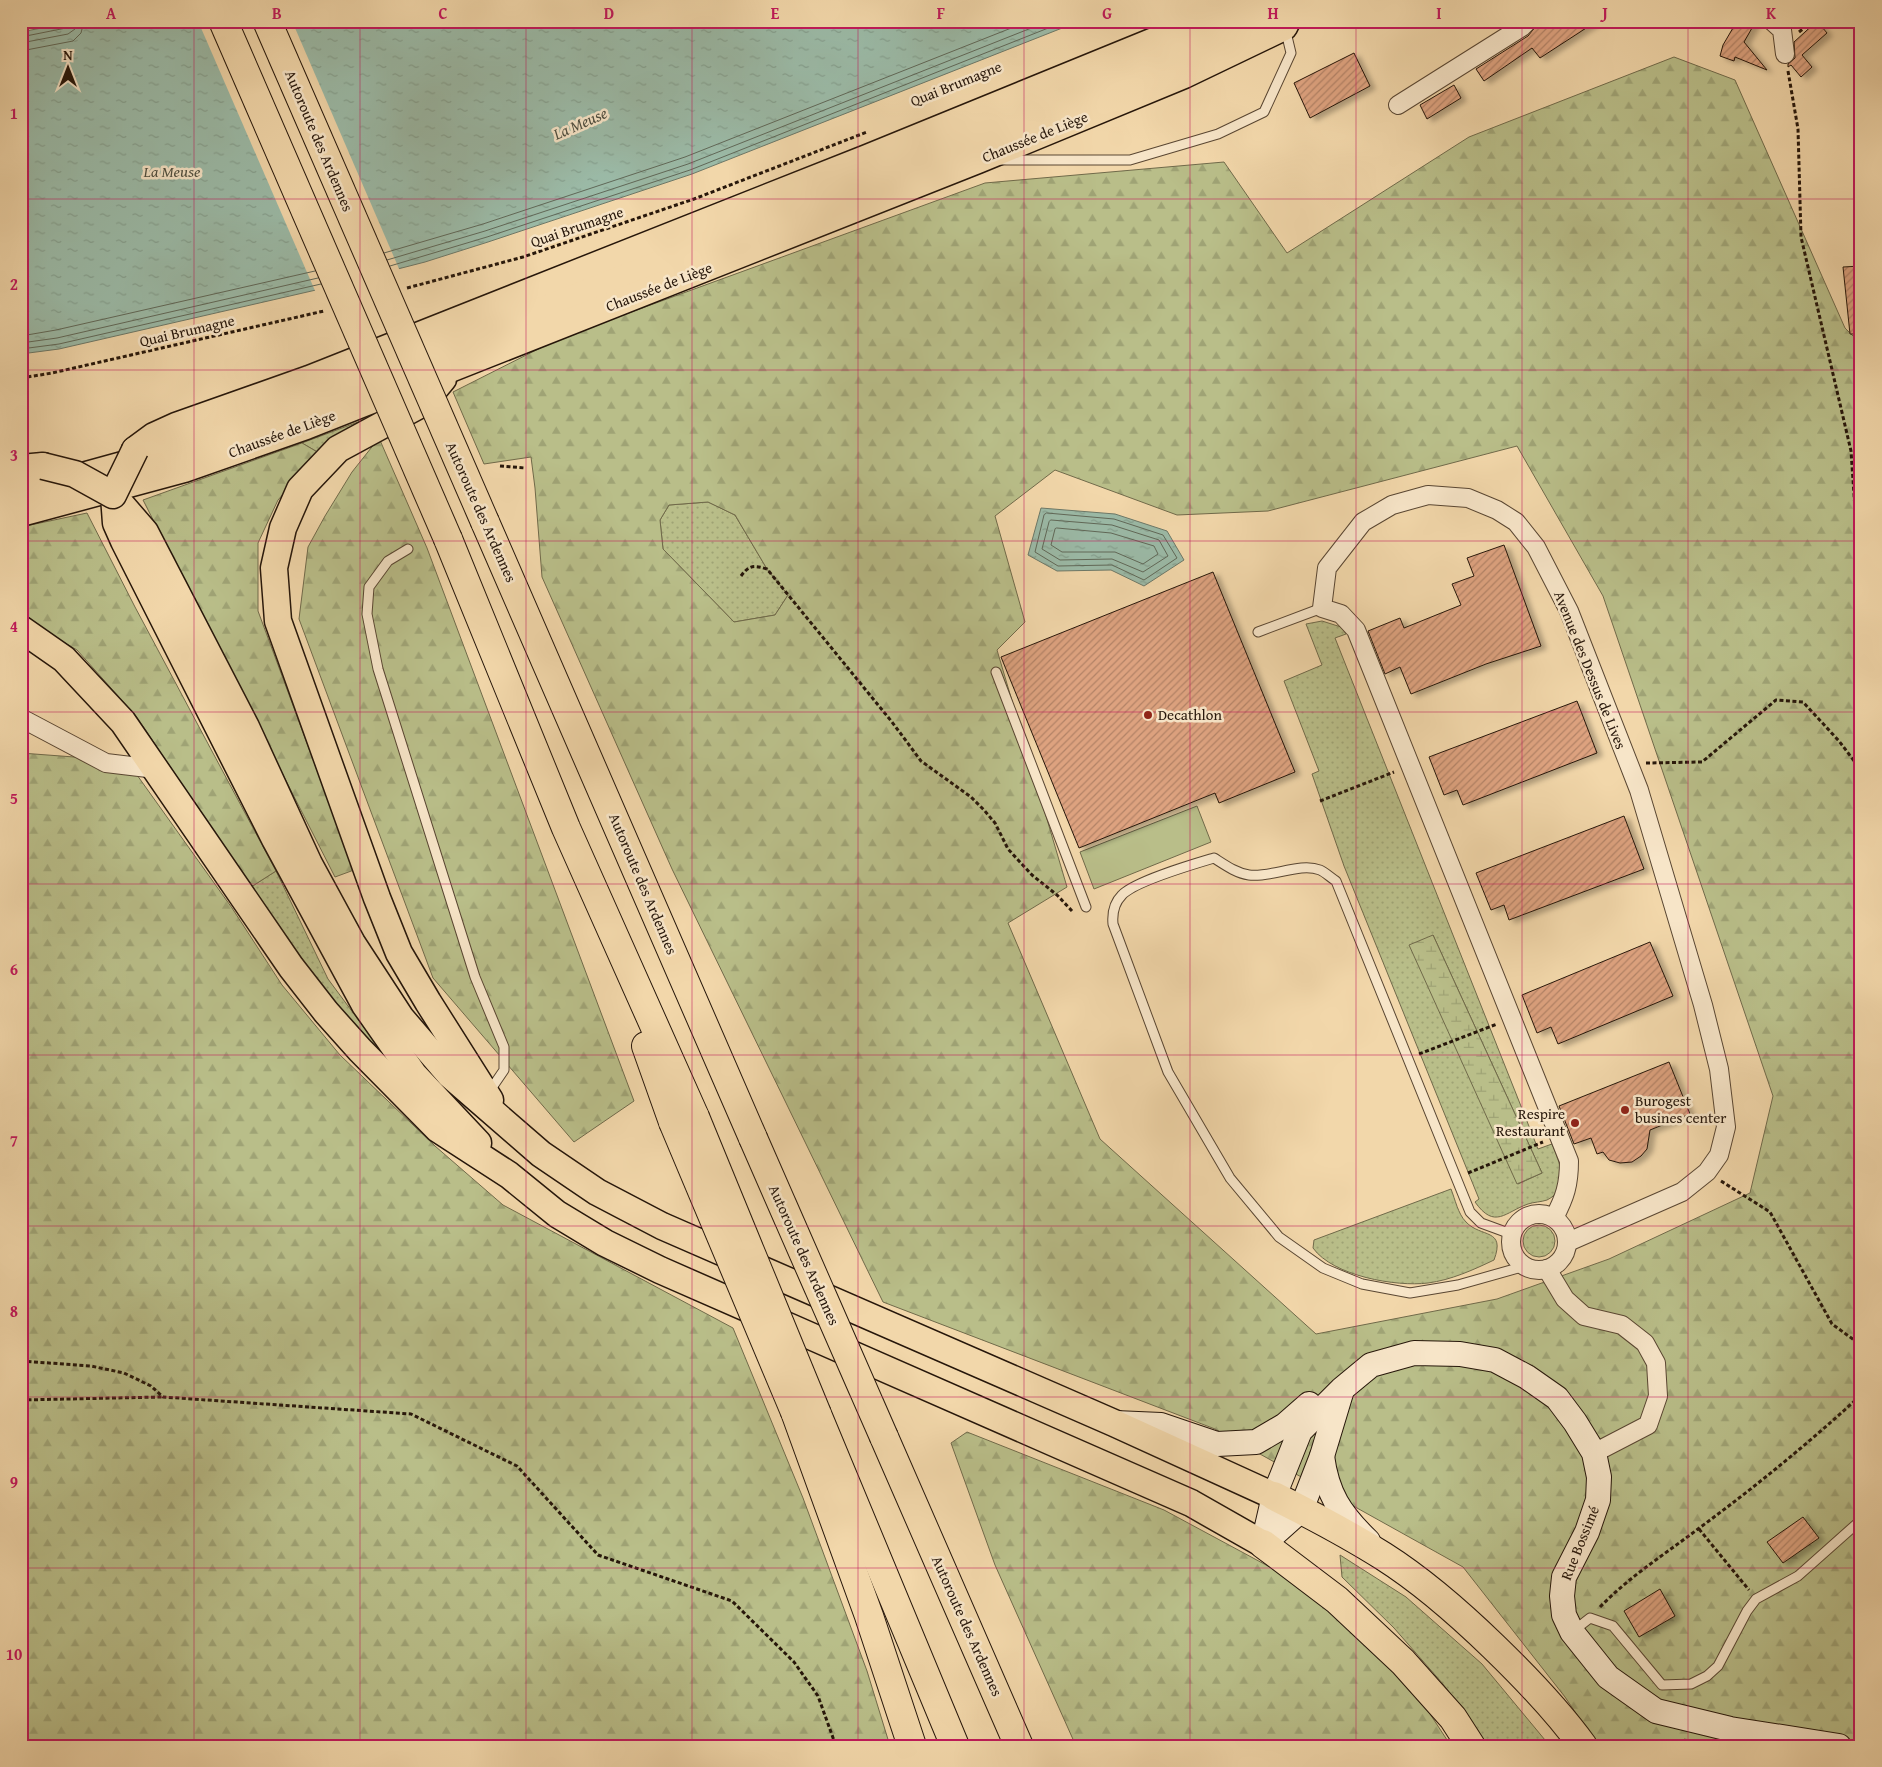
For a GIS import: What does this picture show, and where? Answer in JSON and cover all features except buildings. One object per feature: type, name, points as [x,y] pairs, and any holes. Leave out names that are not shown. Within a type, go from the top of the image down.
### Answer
[{"type":"highway","points":[[224,21],[448,539],[806,1413],[955,1746]]},
{"type":"highway","name":"Autoroute des Ardennes","points":[[267,21],[753,1138],[1020,1742]]},
{"type":"highway","points":[[806,1413],[869,1616],[912,1746]]},
{"type":"highway","points":[[1274,1496],[1383,1556],[1426,1586],[1465,1618],[1515,1667],[1563,1718],[1583,1746]]},
{"type":"highway","points":[[1263,1544],[1337,1600],[1403,1662],[1453,1718],[1471,1746]]},
{"type":"main road","points":[[114,495],[135,450],[154,436],[176,426],[310,379],[876,154],[1204,21]]},
{"type":"main road","name":"Chaussée de Liège","points":[[21,493],[178,450],[299,406],[875,180],[1254,21]]},
{"type":"main road","name":"Chaussée de Liège","points":[[21,513],[184,469],[306,426],[978,160],[1184,76],[1286,24]]},
{"type":"main road","points":[[453,368],[423,402],[338,449],[300,489],[283,528],[274,568],[278,621],[377,898],[399,953],[507,1126]]},
{"type":"main road","points":[[32,467],[75,474],[114,495],[275,839],[366,1005],[414,1075],[509,1175]]},
{"type":"main road","points":[[134,536],[246,727],[309,864],[352,943],[405,1023],[450,1075],[507,1126],[541,1154],[597,1192],[662,1226],[1114,1423],[1274,1496]]},
{"type":"main road","points":[[21,629],[64,659],[123,722],[291,967],[326,1012],[360,1050],[438,1128],[509,1175],[556,1214],[605,1243],[660,1270],[1191,1503],[1263,1544]]},
{"type":"street","points":[[1398,105],[1522,27],[1528,21]]},
{"type":"street","points":[[1772,21],[1782,30],[1785,54]]},
{"type":"street","name":"Avenue des Dessus de Lives","points":[[1322,608],[1327,568],[1363,522],[1392,505],[1428,495],[1468,498],[1497,510],[1516,522],[1536,548],[1570,611],[1640,790],[1703,1006],[1719,1070],[1726,1127],[1719,1155],[1707,1172],[1682,1192],[1568,1242]]},
{"type":"street","points":[[1322,608],[1341,614],[1356,630],[1570,1161],[1570,1180],[1565,1198],[1554,1218]]},
{"type":"street","points":[[21,718],[106,763],[156,769]]},
{"type":"street","points":[[1534,1214],[1544,1214],[1554,1218],[1561,1223],[1566,1232],[1568,1242],[1561,1260],[1547,1269],[1534,1270],[1525,1266],[1517,1260],[1510,1242],[1511,1234],[1517,1223],[1525,1217],[1534,1214]]},
{"type":"street","points":[[1547,1269],[1565,1299],[1584,1316],[1622,1325],[1646,1343],[1656,1362],[1658,1396],[1648,1425],[1594,1453]]},
{"type":"street","name":"Rue Bossimé","points":[[1342,1389],[1371,1365],[1414,1353],[1460,1354],[1494,1360],[1527,1377],[1557,1398],[1575,1422],[1594,1453],[1599,1478],[1598,1500],[1587,1532],[1564,1577],[1562,1596],[1564,1615],[1581,1625],[1608,1677],[1656,1711],[1730,1729],[1839,1746]]},
{"type":"street","points":[[1114,1423],[1160,1425],[1217,1444],[1256,1442],[1285,1425],[1310,1403],[1342,1389]]},
{"type":"street","points":[[1263,1544],[1301,1510],[1322,1456],[1342,1389]]},
{"type":"street","points":[[1263,1544],[1274,1496],[1300,1431],[1342,1389]]},
{"type":"street","points":[[1322,1456],[1325,1475],[1340,1512],[1383,1556]]},
{"type":"lane","points":[[978,160],[1130,160],[1218,134],[1264,112],[1291,53],[1286,24]]},
{"type":"lane","points":[[408,549],[388,561],[369,588],[367,614],[378,669],[472,968],[504,1047],[504,1070],[487,1094]]},
{"type":"lane","points":[[1258,632],[1322,608]]},
{"type":"lane","points":[[996,672],[1086,907]]},
{"type":"lane","points":[[1511,1234],[1481,1223],[1470,1212],[1336,881],[1319,870],[1303,868],[1261,876],[1248,874],[1234,870],[1214,858],[1186,866],[1123,894],[1112,914],[1113,924],[1168,1072],[1230,1178],[1279,1237],[1323,1268],[1362,1284],[1410,1292],[1458,1285],[1525,1266]]},
{"type":"lane","points":[[1581,1625],[1613,1626],[1662,1685],[1691,1684],[1708,1676],[1718,1666],[1747,1611],[1756,1599],[1798,1576],[1861,1520]]},
{"type":"path","points":[[1785,54],[1798,129],[1801,237],[1852,451],[1858,552],[1861,560]]},
{"type":"path","name":"Quai Brumagne","points":[[399,290],[532,254],[694,198],[871,130]]},
{"type":"path","name":"Quai Brumagne","points":[[21,378],[52,374],[332,308]]},
{"type":"path","points":[[500,466],[525,468]]},
{"type":"path","points":[[741,576],[746,568],[759,566],[767,569],[892,722],[921,761],[971,797],[995,823],[1008,849],[1032,875],[1072,911]]},
{"type":"path","points":[[1628,763],[1702,762],[1776,700],[1803,702],[1840,741],[1861,770]]},
{"type":"path","points":[[1320,801],[1411,765]]},
{"type":"path","points":[[1408,1058],[1478,1032]]},
{"type":"path","points":[[1456,1178],[1532,1146]]},
{"type":"path","points":[[1707,1172],[1770,1212],[1832,1324],[1861,1345]]},
{"type":"path","points":[[21,1361],[91,1366],[124,1374],[151,1386],[163,1397]]},
{"type":"path","points":[[1581,1625],[1618,1588],[1699,1529],[1809,1442],[1861,1395]]},
{"type":"path","points":[[21,1400],[163,1397],[410,1414],[517,1466],[598,1555],[732,1602],[794,1662],[818,1696],[836,1746]]},
{"type":"path","points":[[1699,1529],[1756,1599]]},
{"type":"green space","points":[[1674,57],[1735,80],[1845,328],[1861,344],[1861,1746],[1724,1746],[1684,1739],[1678,1746],[1598,1746],[1565,1697],[1463,1567],[1215,1429],[883,1302],[672,869],[542,577],[531,457],[484,464],[453,392],[560,338],[985,183],[1224,162],[1287,253],[1469,137]],"holes":[[[1517,446],[1603,596],[1773,1096],[1750,1193],[1609,1259],[1497,1299],[1316,1334],[1100,1139],[1008,923],[1067,887],[997,650],[1025,622],[995,516],[1055,470],[1177,515],[1268,511]],[[708,502],[735,515],[767,569],[788,595],[775,615],[734,622],[663,549],[660,520],[669,505]]]},
{"type":"green space","points":[[374,416],[319,453],[302,443]]},
{"type":"green space","points":[[379,438],[427,548],[634,1101],[574,1142],[433,978],[299,619],[308,547],[352,472]]},
{"type":"green space","points":[[302,443],[319,453],[278,500],[258,543],[258,611],[354,870],[335,877],[143,500]]},
{"type":"green space","points":[[708,502],[735,515],[767,569],[788,595],[775,615],[734,622],[663,549],[660,520],[669,505]]},
{"type":"green space","points":[[87,513],[276,871],[251,887],[136,716],[77,650],[21,617],[21,527]]},
{"type":"green space","points":[[1322,621],[1341,627],[1346,634],[1335,638],[1538,1149],[1552,1144],[1558,1159],[1561,1182],[1559,1189],[1547,1200],[1528,1204],[1494,1217],[1488,1215],[1475,1202],[1479,1199],[1344,866],[1312,774],[1319,771],[1284,681],[1322,665],[1306,624]],"holes":[[[1433,935],[1542,1173],[1518,1184]]]},
{"type":"green space","points":[[21,753],[127,761],[232,908],[282,985],[340,1055],[435,1146],[503,1205],[733,1328],[803,1498],[867,1671],[890,1746],[21,1746]]},
{"type":"green space","points":[[1197,806],[1211,842],[1094,889],[1080,852]]},
{"type":"green space","points":[[276,871],[328,979],[403,1080],[342,1015],[287,942],[251,887]]},
{"type":"green space","points":[[1433,935],[1542,1173],[1517,1184],[1409,945]]},
{"type":"green space","points":[[1451,1189],[1463,1219],[1472,1227],[1494,1238],[1497,1243],[1497,1250],[1494,1260],[1445,1280],[1415,1284],[1399,1283],[1366,1277],[1335,1266],[1322,1258],[1313,1248],[1314,1240]]},
{"type":"green space","points":[[1539,1225],[1550,1230],[1555,1241],[1550,1252],[1539,1257],[1528,1252],[1523,1241],[1528,1230]]},
{"type":"green space","points":[[967,1432],[1164,1510],[1292,1579],[1355,1633],[1417,1694],[1451,1746],[1076,1746],[995,1565],[951,1443]]},
{"type":"green space","points":[[1340,1555],[1406,1597],[1482,1664],[1550,1746],[1488,1746],[1443,1684],[1394,1628],[1342,1577]]},
{"type":"water","name":"La Meuse","points":[[77,21],[1080,21],[692,174],[425,262],[316,290],[59,349],[21,354],[21,32]]},
{"type":"water","points":[[1041,508],[1115,514],[1167,531],[1184,560],[1144,586],[1111,570],[1057,571],[1028,555]]},
{"type":"pier","points":[[198,21],[292,21],[400,271],[316,293]]},
{"type":"place","name":"Decathlon","points":[[1148,715]]},
{"type":"place","name":"Burogest busines center","points":[[1625,1110]]},
{"type":"place","name":"Respire Restaurant","points":[[1575,1123]]}]
